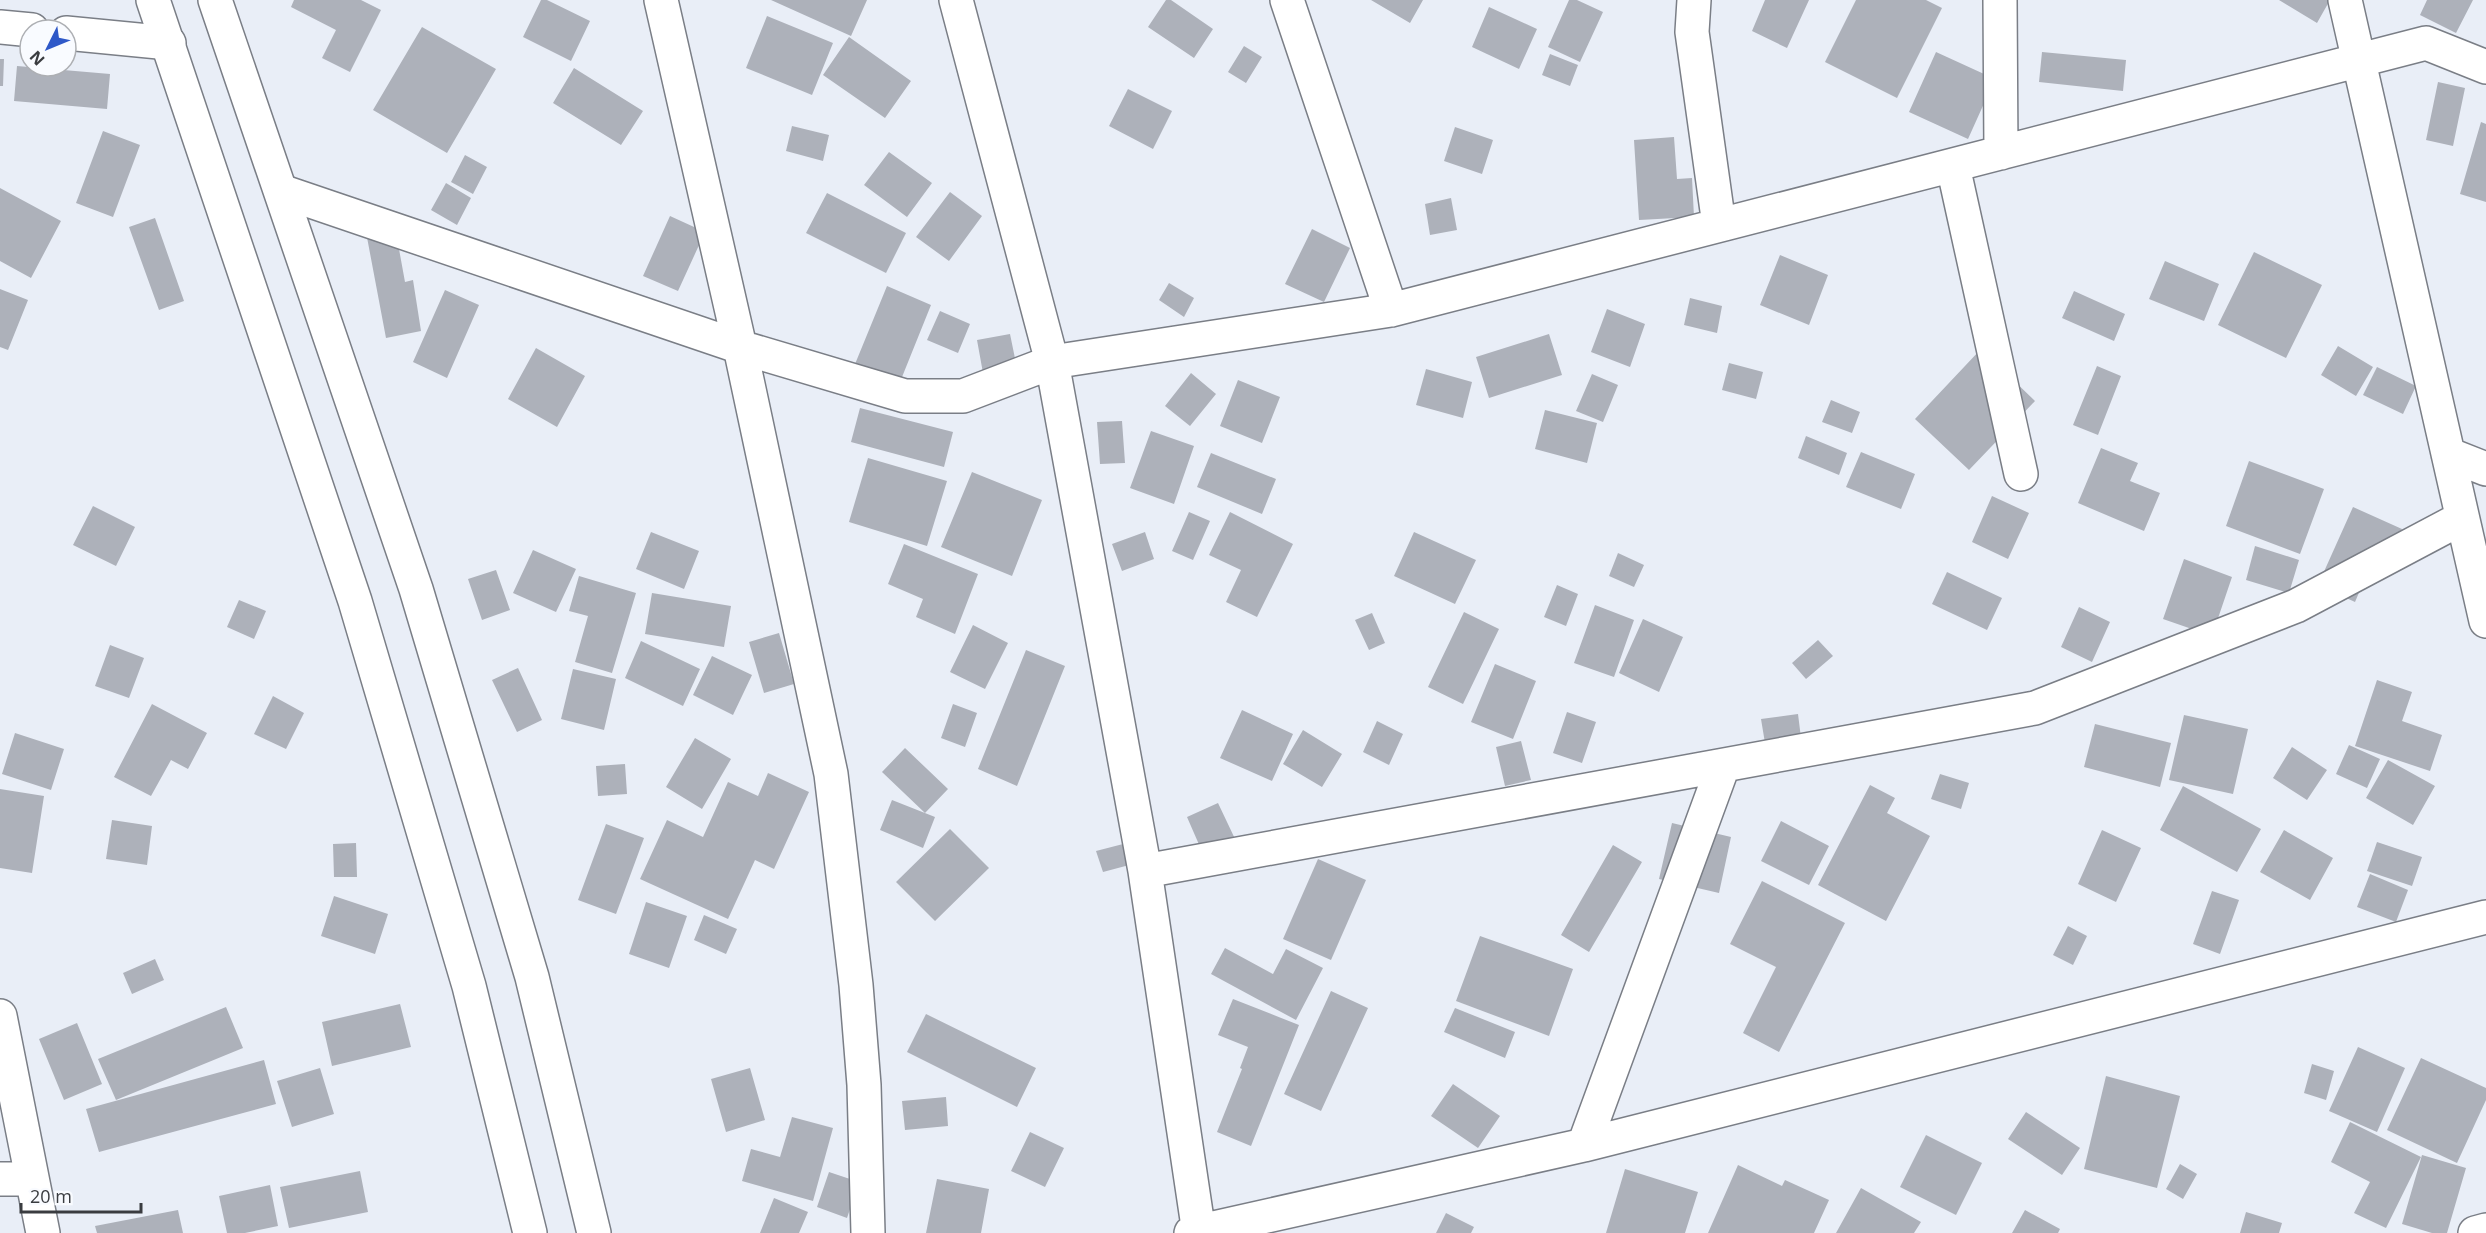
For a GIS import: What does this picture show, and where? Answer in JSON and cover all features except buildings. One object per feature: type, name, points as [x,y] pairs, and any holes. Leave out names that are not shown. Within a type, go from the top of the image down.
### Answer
[{"type":"street","points":[[153,0],[355,601],[469,986],[530,1233]]},
{"type":"street","points":[[215,0],[416,589],[532,978],[594,1233]]},
{"type":"street","points":[[661,0],[740,347],[831,774],[856,985],[863,1074],[868,1233]]},
{"type":"street","points":[[956,0],[1052,362],[1145,871],[1196,1232],[1584,1145],[2486,917]]},
{"type":"street","points":[[1287,0],[1391,310]]},
{"type":"street","points":[[1694,0],[1692,32],[1719,225]]},
{"type":"street","points":[[2000,0],[2001,153]]},
{"type":"street","points":[[2345,0],[2486,621]]},
{"type":"street","points":[[0,27],[18,29]]},
{"type":"street","points":[[78,34],[169,43]]},
{"type":"street","points":[[281,191],[740,347],[905,396],[963,396],[1052,362],[1391,310],[2426,43],[2486,67]]},
{"type":"street","points":[[1953,166],[2021,474]]},
{"type":"street","points":[[2448,454],[2486,469]]},
{"type":"street","points":[[1145,871],[2035,708],[2296,606],[2462,518]]},
{"type":"street","points":[[1584,1145],[1723,766]]},
{"type":"street","points":[[0,1016],[43,1233]]},
{"type":"street","points":[[0,1179],[32,1179]]},
{"type":"street","points":[[2475,1233],[2486,1230]]}]
